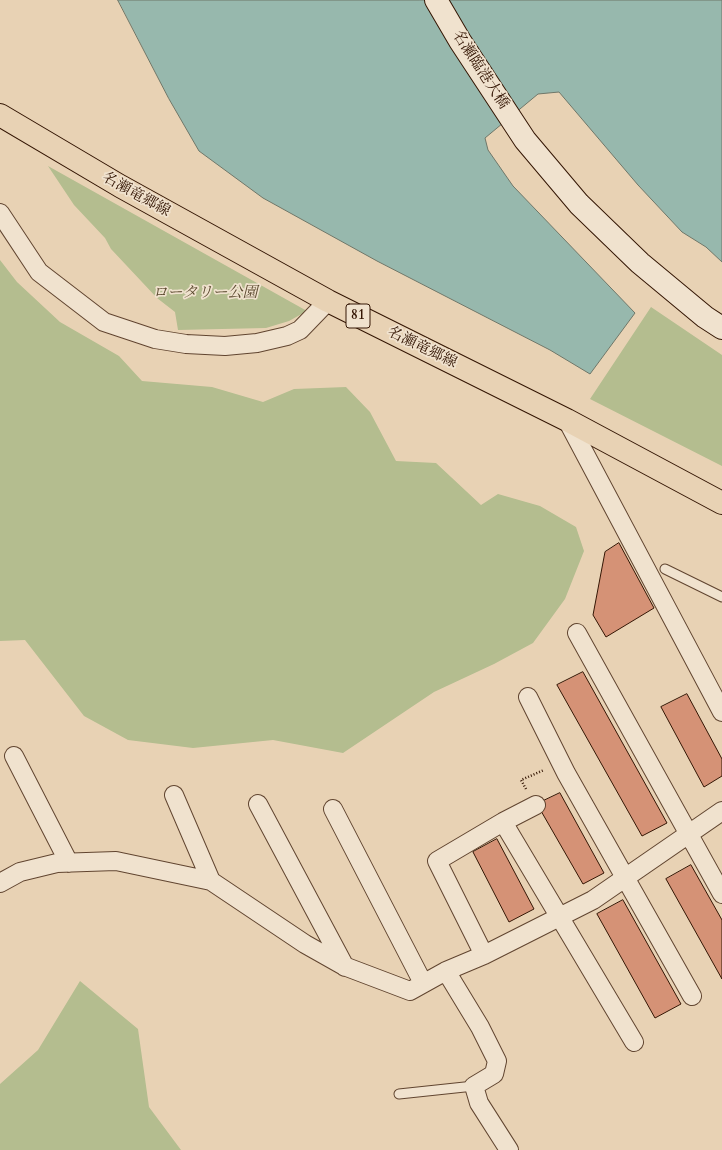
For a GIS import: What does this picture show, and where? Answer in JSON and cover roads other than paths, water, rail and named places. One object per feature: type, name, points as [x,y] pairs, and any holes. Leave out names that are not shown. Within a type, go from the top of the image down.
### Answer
[{"type":"main road","name":"名瀬竜郷線","points":[[0,115],[120,186],[328,301],[567,420],[722,503]]},
{"type":"street","name":"名瀬臨港大橋","points":[[436,0],[460,41],[525,140],[579,204],[640,264],[722,328]]},
{"type":"street","points":[[0,213],[39,272],[104,322],[155,339],[186,344],[225,346],[257,343],[287,336],[300,330],[328,301]]},
{"type":"street","points":[[567,420],[722,712]]},
{"type":"street","points":[[577,633],[722,894]]},
{"type":"street","points":[[528,697],[560,762],[624,878],[692,996]]},
{"type":"street","points":[[14,756],[69,863]]},
{"type":"street","points":[[174,795],[211,881]]},
{"type":"street","points":[[258,804],[345,967]]},
{"type":"street","points":[[484,955],[437,861],[503,822],[536,805]]},
{"type":"street","points":[[333,809],[423,983]]},
{"type":"street","points":[[0,883],[20,872],[57,863],[116,861],[211,881],[305,944],[345,967],[410,991],[446,971],[484,955],[593,900],[722,811]]},
{"type":"street","points":[[503,822],[634,1042]]},
{"type":"street","points":[[446,971],[480,1027],[498,1061],[494,1074],[474,1086],[479,1103],[509,1150]]},
{"type":"lane","points":[[665,569],[722,597]]},
{"type":"lane","points":[[399,1094],[474,1086]]},
{"type":"water","points":[[118,0],[722,0],[722,262],[706,247],[682,232],[638,185],[559,92],[538,94],[485,138],[488,150],[513,186],[635,313],[590,374],[550,350],[377,261],[263,198],[199,151],[169,99]]},
{"type":"park label","name":"ロータリー公園","points":[[205,294]]}]
